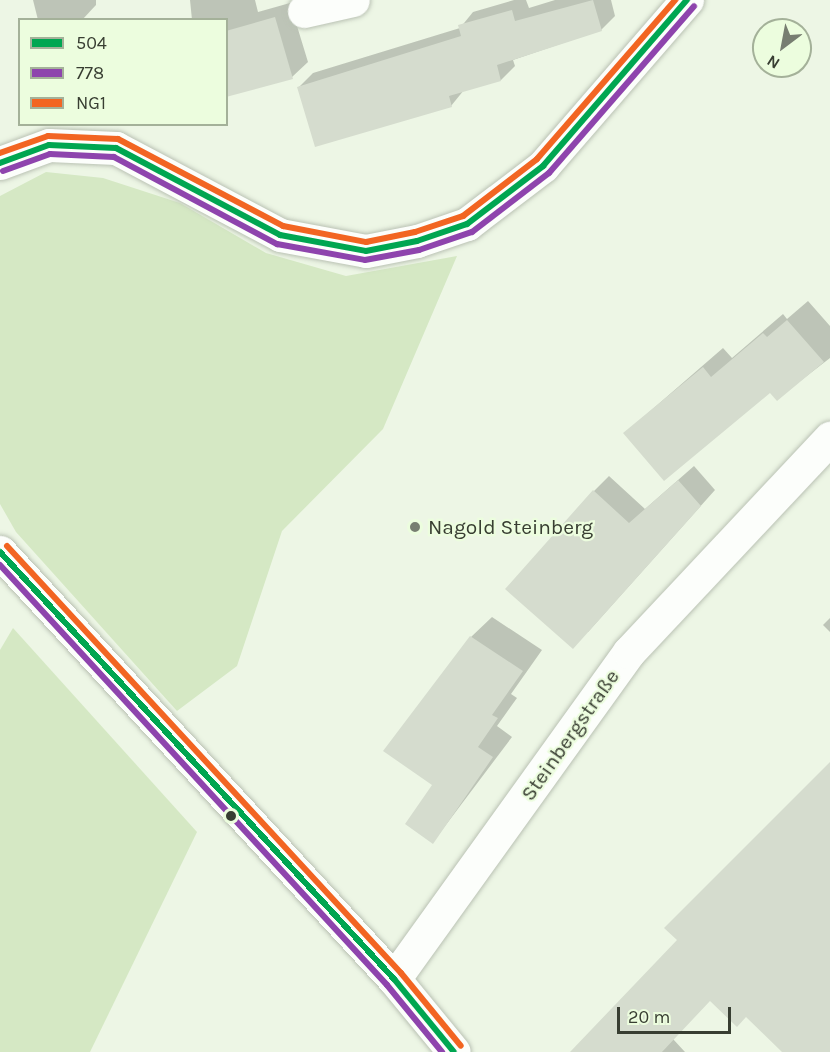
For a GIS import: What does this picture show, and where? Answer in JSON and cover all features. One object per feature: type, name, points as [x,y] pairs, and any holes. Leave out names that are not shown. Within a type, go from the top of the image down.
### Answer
[{"type":"street","points":[[304,11],[353,0]]},
{"type":"street","points":[[0,163],[49,145],[116,148],[279,235],[366,251],[417,241],[467,224],[543,165],[687,0]]},
{"type":"street","name":"Steinbergstraße","points":[[394,979],[629,652],[830,438]]},
{"type":"street","points":[[0,552],[394,979],[454,1052]]},
{"type":"green space","points":[[46,172],[103,178],[180,203],[266,253],[346,276],[457,256],[383,429],[282,531],[237,666],[177,711],[16,532],[0,504],[0,196]]},
{"type":"green space","points":[[13,628],[197,832],[90,1052],[0,1052],[0,650]]},
{"type":"building","points":[[593,0],[602,31],[497,65],[501,81],[449,96],[452,107],[315,147],[297,87],[461,36],[458,25],[512,10],[515,21]]},
{"type":"building","points":[[275,17],[293,79],[228,96],[228,30]]},
{"type":"building","points":[[787,320],[824,362],[777,401],[770,393],[664,481],[623,433],[703,367],[711,377],[763,333],[767,337]]},
{"type":"building","points":[[678,480],[701,506],[573,649],[505,589],[593,490],[629,523]]},
{"type":"building","points":[[470,636],[523,671],[492,715],[498,718],[478,747],[493,757],[433,844],[405,824],[432,785],[383,751]]},
{"type":"building","points":[[830,762],[830,1052],[782,1052],[746,1017],[737,1027],[710,1001],[662,1052],[570,1052],[677,940],[664,928]]},
{"type":"transit line","name":"NG1","points":[[0,153],[48,136],[118,139],[283,226],[366,242],[415,232],[463,216],[537,159],[675,0]]},
{"type":"transit line","name":"504","points":[[0,163],[49,145],[116,148],[280,235],[366,251],[417,241],[467,224],[543,166],[687,0]]},
{"type":"transit line","name":"778","points":[[3,171],[50,154],[114,157],[277,244],[365,260],[419,250],[472,232],[549,173],[694,6]]},
{"type":"transit line","name":"NG1","points":[[7,546],[401,973],[461,1046]]},
{"type":"transit line","name":"504","points":[[0,552],[394,979],[454,1052]]},
{"type":"transit line","name":"778","points":[[0,565],[387,985],[442,1052]]},
{"type":"place","name":"Nagold Steinberg","points":[[415,527]]}]
